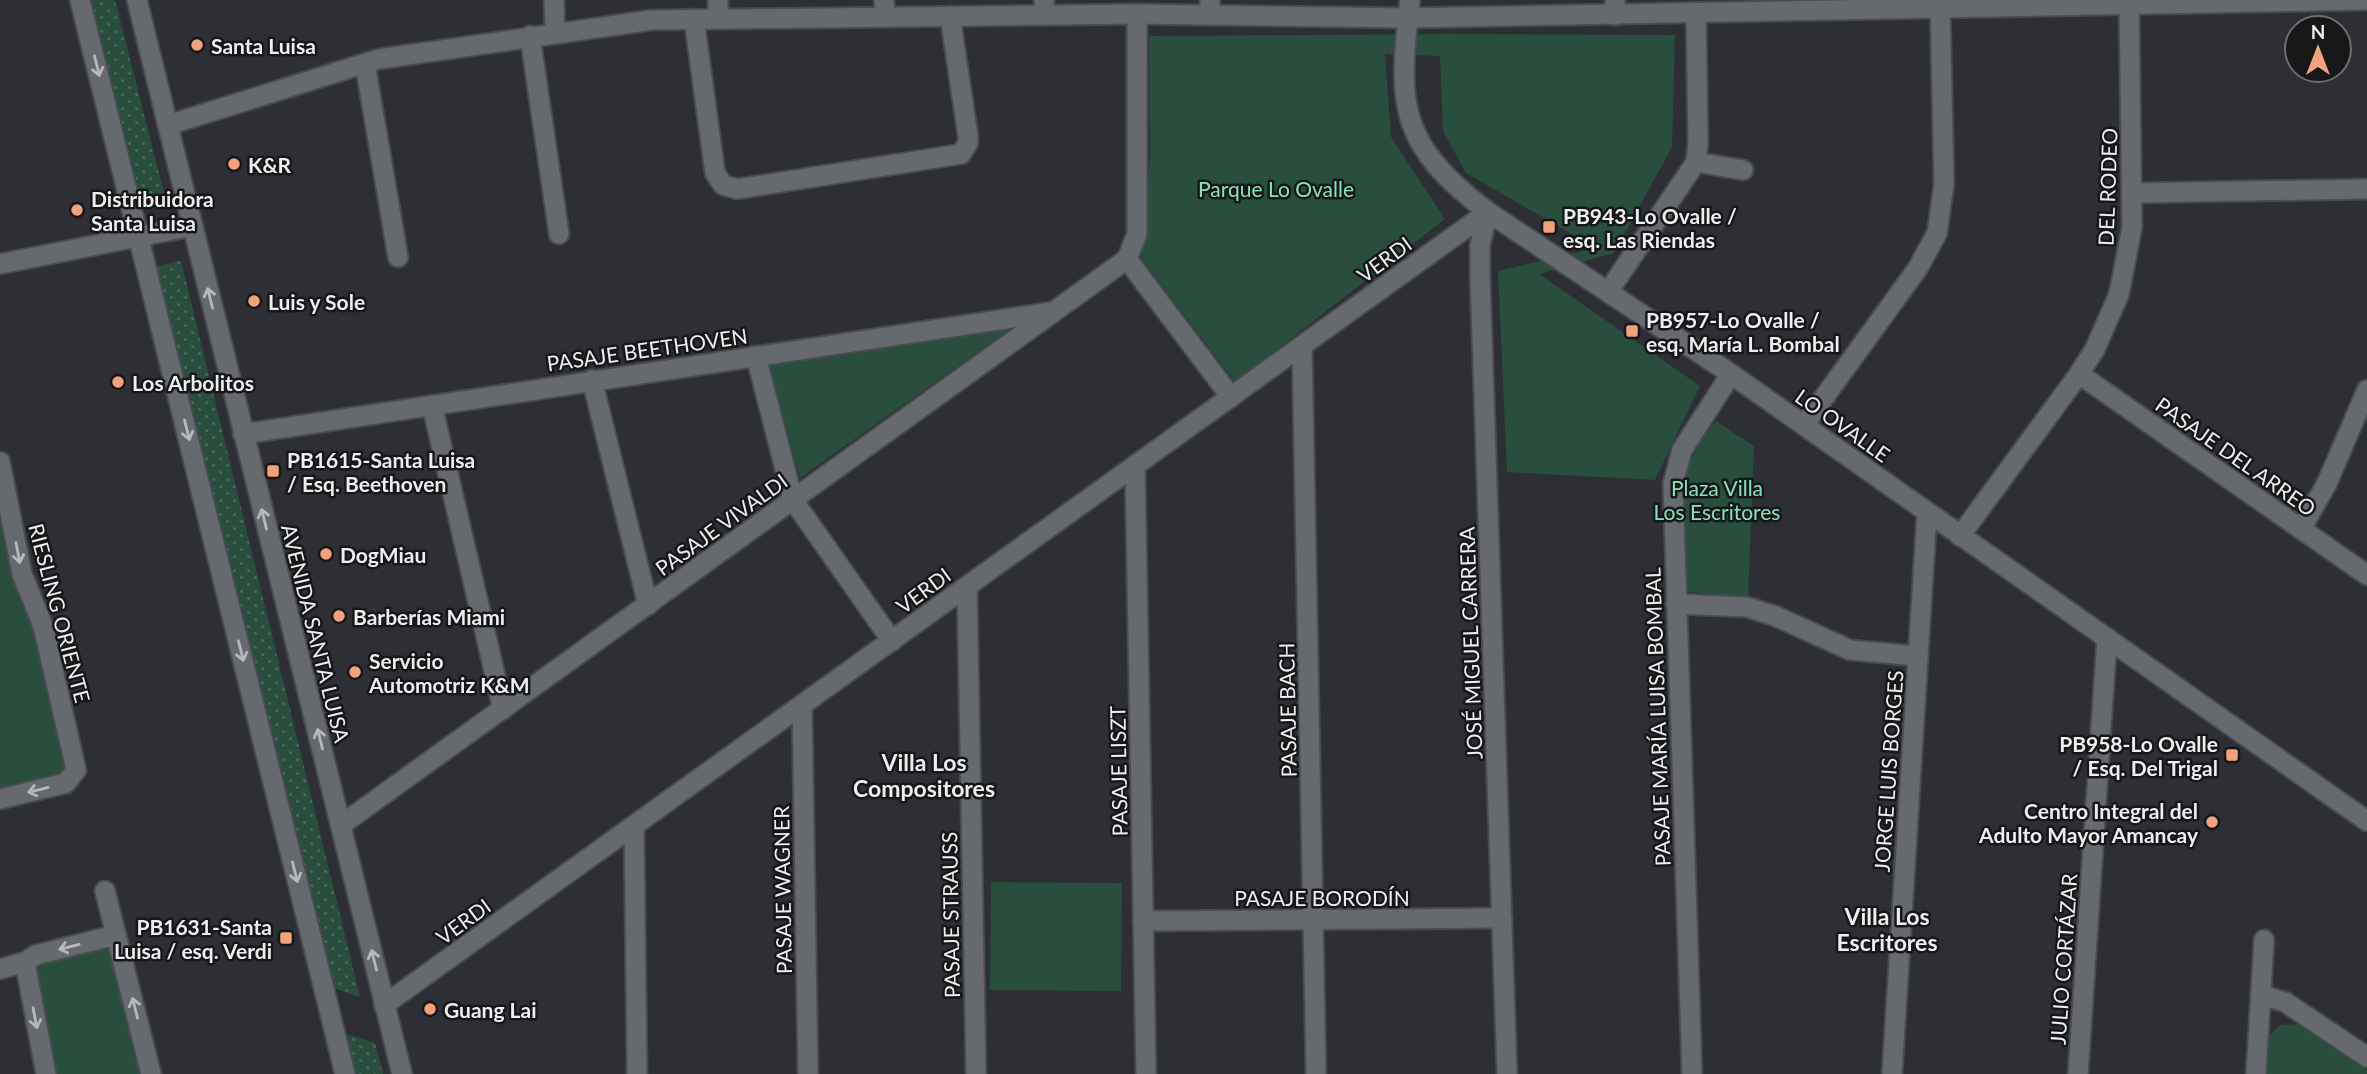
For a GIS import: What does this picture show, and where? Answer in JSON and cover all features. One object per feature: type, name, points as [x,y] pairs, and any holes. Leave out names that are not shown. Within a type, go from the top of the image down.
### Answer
[{"type":"street","points":[[80,0],[345,1074]]},
{"type":"street","name":"AVENIDA SANTA LUISA","points":[[137,0],[402,1074]]},
{"type":"street","points":[[554,0],[555,32]]},
{"type":"street","points":[[168,125],[400,55],[625,22],[694,19],[718,9],[884,8],[950,16],[1045,7],[1137,14],[1210,8],[1615,7],[1696,13],[1778,6],[2366,0]]},
{"type":"street","name":"DEL RODEO","points":[[1960,536],[2079,374],[2095,349],[2119,294],[2132,227],[2129,2]]},
{"type":"street","points":[[1804,425],[1918,268],[1937,233],[1944,184],[1940,4]]},
{"type":"street","name":"LO OVALLE","points":[[1409,9],[1404,82],[1411,129],[1440,172],[1488,212],[1731,374],[2367,821]]},
{"type":"street","points":[[1608,292],[1696,162],[1696,13]]},
{"type":"street","points":[[1137,14],[1137,234],[1127,258],[1231,397]]},
{"type":"street","points":[[694,19],[715,173],[723,185],[737,189],[961,154],[968,143],[968,136],[950,16]]},
{"type":"street","points":[[530,36],[559,234]]},
{"type":"street","points":[[365,64],[398,257]]},
{"type":"street","points":[[1696,162],[1742,170]]},
{"type":"street","points":[[2133,193],[2367,189]]},
{"type":"street","name":"VERDI","points":[[384,1005],[1488,212]]},
{"type":"street","name":"JOSÉ MIGUEL CARRERA","points":[[1488,212],[1480,245],[1480,277],[1507,1074]]},
{"type":"street","points":[[0,264],[192,226]]},
{"type":"street","name":"PASAJE VIVALDI","points":[[341,825],[1058,311],[1127,258]]},
{"type":"street","name":"PASAJE BEETHOVEN","points":[[243,434],[1058,311]]},
{"type":"street","name":"PASAJE BACH","points":[[1302,346],[1316,1074]]},
{"type":"street","points":[[756,356],[793,500],[892,641]]},
{"type":"street","name":"PASAJE MARÍA LUISA BOMBAL","points":[[1692,1074],[1673,503],[1676,466],[1690,436],[1731,374]]},
{"type":"street","name":"PASAJE DEL ARREO","points":[[2079,374],[2367,575]]},
{"type":"street","points":[[592,380],[648,605]]},
{"type":"street","points":[[2301,528],[2327,483],[2367,390]]},
{"type":"street","points":[[432,405],[503,709]]},
{"type":"street","name":"RIESLING ORIENTE","points":[[0,462],[22,574],[43,626],[76,763],[74,776],[66,783],[0,799]]},
{"type":"street","name":"PASAJE LISZT","points":[[1135,467],[1146,1074]]},
{"type":"street","name":"JORGE LUIS BORGES","points":[[1892,1074],[1927,513]]},
{"type":"street","name":"PASAJE STRAUSS","points":[[967,587],[976,1074]]},
{"type":"street","points":[[1676,604],[1747,607],[1775,616],[1850,650],[1917,656]]},
{"type":"street","name":"JULIO CORTÁZAR","points":[[2078,1074],[2106,638]]},
{"type":"street","name":"PASAJE WAGNER","points":[[802,705],[808,1074]]},
{"type":"street","points":[[634,826],[637,1074]]},
{"type":"street","points":[[105,891],[151,1074]]},
{"type":"street","name":"PASAJE BORODÍN","points":[[1143,921],[1502,918]]},
{"type":"street","points":[[0,968],[24,962],[36,955],[116,935]]},
{"type":"street","points":[[2256,1074],[2264,940]]},
{"type":"street","points":[[24,962],[46,1074]]},
{"type":"street","points":[[2261,995],[2285,1002],[2367,1057]]},
{"type":"green space","points":[[91,0],[115,0],[164,193],[141,199]]},
{"type":"green space","name":"Parque Lo Ovalle","points":[[1675,35],[1672,147],[1614,253],[1539,274],[1700,386],[1655,480],[1507,472],[1498,271],[1596,248],[1466,173],[1443,131],[1440,56],[1385,54],[1391,137],[1445,219],[1235,382],[1141,258],[1150,160],[1149,36]]},
{"type":"green space","points":[[181,261],[360,997],[334,988],[156,266]]},
{"type":"green space","points":[[1009,330],[800,478],[767,360]]},
{"type":"green space","name":"Plaza Villa Los Escritores","points":[[1716,421],[1754,446],[1748,599],[1685,591],[1682,482],[1700,440]]},
{"type":"green space","points":[[0,499],[69,764],[64,773],[58,776],[0,789]]},
{"type":"green space","points":[[991,882],[1122,883],[1121,991],[990,990]]},
{"type":"green space","points":[[105,947],[112,950],[144,1074],[53,1074],[34,969],[38,963]]},
{"type":"green space","points":[[2298,1024],[2367,1070],[2367,1074],[2264,1074],[2266,1039],[2280,1025]]},
{"type":"green space","points":[[346,1034],[375,1043],[383,1074],[356,1074]]},
{"type":"place","name":"Santa Luisa","points":[[197,45]]},
{"type":"place","name":"K&R","points":[[234,164]]},
{"type":"place","name":"Distribuidora Santa Luisa","points":[[77,210]]},
{"type":"place","name":"PB943-Lo Ovalle / esq. Las Riendas","points":[[1549,227]]},
{"type":"place","name":"Luis y Sole","points":[[254,301]]},
{"type":"place","name":"PB957-Lo Ovalle / esq. María L. Bombal","points":[[1632,331]]},
{"type":"place","name":"Los Arbolitos","points":[[118,382]]},
{"type":"place","name":"PB1615-Santa Luisa / Esq. Beethoven","points":[[273,471]]},
{"type":"place","name":"DogMiau","points":[[326,554]]},
{"type":"place","name":"Barberías Miami","points":[[339,616]]},
{"type":"place","name":"Servicio Automotriz K&M","points":[[355,672]]},
{"type":"place","name":"PB958-Lo Ovalle / Esq. Del Trigal","points":[[2232,755]]},
{"type":"place","name":"Centro Integral del Adulto Mayor Amancay","points":[[2212,822]]},
{"type":"place","name":"PB1631-Santa Luisa / esq. Verdi","points":[[286,938]]},
{"type":"place","name":"Guang Lai","points":[[430,1009]]},
{"type":"district","name":"Villa Los Compositores","points":[[924,775]]},
{"type":"district","name":"Villa Los Escritores","points":[[1887,929]]}]
